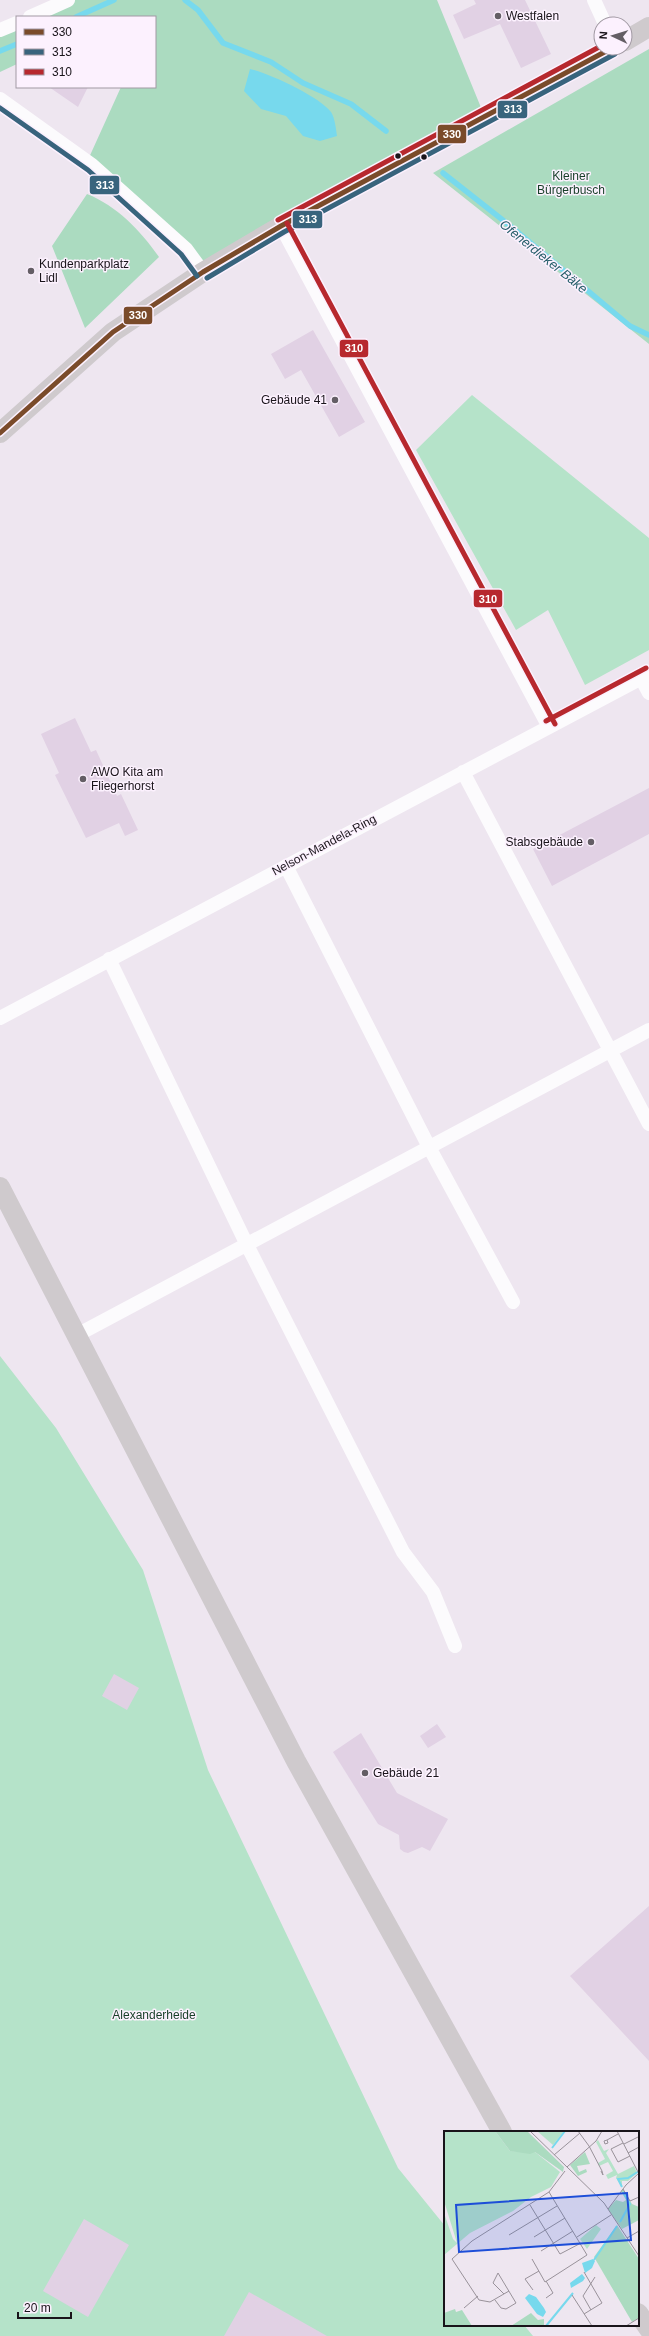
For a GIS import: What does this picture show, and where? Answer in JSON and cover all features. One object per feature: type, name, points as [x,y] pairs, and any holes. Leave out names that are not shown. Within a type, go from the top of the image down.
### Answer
[{"type":"street","points":[[32,16],[68,0]]},
{"type":"street","points":[[594,0],[601,16]]},
{"type":"street","points":[[0,30],[16,23]]},
{"type":"street","points":[[633,36],[649,27]]},
{"type":"street","points":[[0,433],[113,332],[203,272],[280,226],[597,56]]},
{"type":"street","points":[[0,99],[92,165],[186,249],[203,272]]},
{"type":"street","points":[[280,226],[549,727]]},
{"type":"street","points":[[645,676],[649,693]]},
{"type":"street","name":"Nelson-Mandela-Ring","points":[[0,1018],[645,676]]},
{"type":"street","points":[[463,772],[649,1124]]},
{"type":"street","points":[[286,866],[429,1147],[513,1302]]},
{"type":"street","points":[[109,959],[247,1245],[403,1552],[433,1592],[455,1646]]},
{"type":"street","points":[[77,1336],[649,1030]]},
{"type":"street","points":[[0,1187],[296,1761],[501,2131]]},
{"type":"street","points":[[639,2314],[649,2329]]},
{"type":"green space","points":[[67,0],[437,0],[482,110],[203,272],[87,162],[121,88],[156,88],[156,16],[31,16]]},
{"type":"green space","points":[[16,22],[16,64],[0,72],[0,30]]},
{"type":"green space","name":"Kleiner Bürgerbusch","points":[[649,49],[649,344],[433,173]]},
{"type":"green space","points":[[87,194],[108,205],[128,220],[159,257],[85,328],[52,246]]},
{"type":"green space","points":[[472,395],[649,538],[649,650],[585,685],[548,610],[516,630],[416,450]]},
{"type":"green space","name":"Alexanderheide","points":[[0,1356],[56,1428],[143,1570],[208,1770],[398,2168],[444,2225],[444,2326],[525,2326],[533,2336],[0,2336]]},
{"type":"water","points":[[250,69],[269,75],[294,86],[325,106],[331,112],[333,117],[337,136],[320,141],[303,136],[286,116],[261,109],[244,91]]},
{"type":"building","points":[[474,0],[525,0],[551,54],[521,68],[500,24],[464,39],[453,15],[476,4]]},
{"type":"building","points":[[50,88],[88,88],[78,107]]},
{"type":"building","name":"Gebäude 41","points":[[313,330],[365,422],[339,437],[301,370],[285,379],[271,354]]},
{"type":"building","name":"AWO Kita am Fliegerhorst","points":[[75,718],[91,752],[96,750],[117,796],[121,794],[138,830],[125,836],[119,823],[86,838],[55,775],[59,773],[41,734]]},
{"type":"building","name":"Stabsgebäude","points":[[649,788],[649,834],[552,886],[533,849]]},
{"type":"building","points":[[114,1674],[139,1688],[127,1710],[102,1696]]},
{"type":"building","points":[[437,1724],[446,1737],[428,1748],[420,1736]]},
{"type":"building","name":"Gebäude 21","points":[[361,1733],[397,1793],[448,1819],[430,1851],[422,1847],[408,1853],[400,1849],[399,1835],[378,1824],[333,1752]]},
{"type":"building","points":[[649,1906],[649,2061],[570,1976]]},
{"type":"building","points":[[84,2219],[129,2245],[88,2317],[43,2291]]},
{"type":"building","points":[[249,2292],[327,2336],[224,2336]]},
{"type":"waterway","name":"Ofenerdieker Bäke","points":[[78,16],[114,0]]},
{"type":"waterway","name":"Ofenerdieker Bäke","points":[[185,0],[198,10],[223,43],[271,62],[303,83],[351,104],[386,131]]},
{"type":"waterway","name":"Ofenerdieker Bäke","points":[[0,51],[16,44]]},
{"type":"waterway","name":"Ofenerdieker Bäke","points":[[443,173],[514,229],[630,326],[649,335]]},
{"type":"transit line","name":"310","points":[[278,220],[593,50]]},
{"type":"transit line","name":"330","points":[[0,433],[113,332],[203,272],[281,226],[597,56]]},
{"type":"transit line","name":"313","points":[[207,278],[284,232],[611,56]]},
{"type":"transit line","name":"313","points":[[0,108],[88,170],[181,254],[197,276]]},
{"type":"transit line","name":"310","points":[[287,223],[555,724]]},
{"type":"transit line","name":"310","points":[[546,721],[646,668]]},
{"type":"place","name":"Westfalen","points":[[498,16]]},
{"type":"place","name":"Kundenparkplatz Lidl","points":[[31,271]]},
{"type":"place","name":"Gebäude 41","points":[[335,400]]},
{"type":"place","name":"AWO Kita am Fliegerhorst","points":[[83,779]]},
{"type":"place","name":"Stabsgebäude","points":[[591,842]]},
{"type":"place","name":"Gebäude 21","points":[[365,1773]]}]
